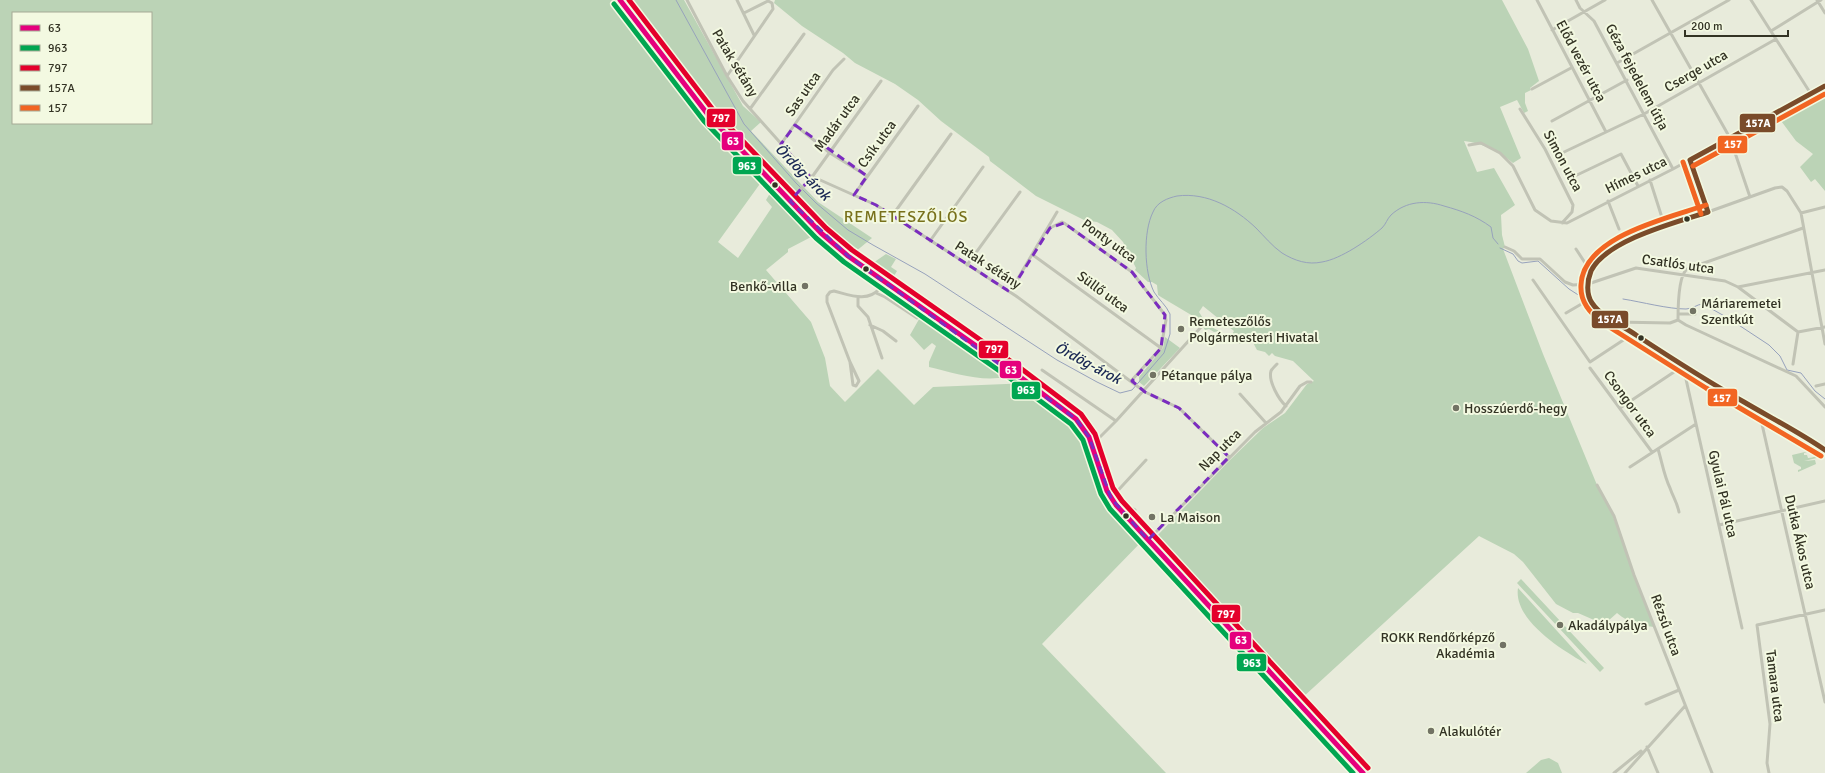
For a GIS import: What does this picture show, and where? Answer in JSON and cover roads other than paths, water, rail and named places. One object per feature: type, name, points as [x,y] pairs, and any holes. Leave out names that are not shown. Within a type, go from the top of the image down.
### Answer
[{"type":"street","points":[[620,0],[698,104],[821,233],[848,256],[1015,373],[1076,419],[1086,431],[1111,498],[1363,773]]},
{"type":"street","name":"Patak sétány","points":[[687,0],[727,76],[750,109],[812,177],[873,203],[1010,292],[1143,390],[1179,408],[1229,457]]},
{"type":"street","points":[[737,0],[754,35]]},
{"type":"street","name":"Előd vezér utca","points":[[1537,0],[1571,68],[1606,132]]},
{"type":"street","name":"Géza fejedelem útja","points":[[1576,0],[1584,12],[1594,20],[1673,169]]},
{"type":"street","points":[[1552,30],[1604,0]]},
{"type":"street","points":[[1652,0],[1730,138],[1750,197]]},
{"type":"street","points":[[1617,63],[1729,0]]},
{"type":"street","points":[[1751,0],[1811,94]]},
{"type":"street","points":[[727,76],[772,9],[772,3],[770,1],[744,13]]},
{"type":"street","points":[[1771,31],[1819,1],[1825,13]]},
{"type":"street","points":[[750,109],[804,34]]},
{"type":"street","name":"Cserge utca","points":[[1562,153],[1644,114],[1698,82],[1776,40]]},
{"type":"street","name":"Sas utca","points":[[781,144],[833,70],[844,59]]},
{"type":"street","points":[[1532,89],[1571,68]]},
{"type":"street","points":[[1552,121],[1627,80]]},
{"type":"street","name":"Madár utca","points":[[790,201],[812,177],[881,81]]},
{"type":"street","name":"Hímes utca","points":[[1562,223],[1577,218],[1673,169],[1825,86]]},
{"type":"street","name":"Csík utca","points":[[854,195],[918,106]]},
{"type":"street","name":"Simon utca","points":[[1520,109],[1550,158],[1573,205],[1572,212],[1562,223]]},
{"type":"street","points":[[794,125],[830,152],[867,176]]},
{"type":"street","points":[[892,216],[952,134]]},
{"type":"street","points":[[1469,145],[1481,143],[1500,153],[1513,166],[1535,210],[1546,219],[1562,223]]},
{"type":"street","points":[[1577,175],[1621,154],[1638,186]]},
{"type":"street","points":[[1690,160],[1708,212]]},
{"type":"street","points":[[930,241],[983,167]]},
{"type":"street","points":[[1650,180],[1665,227]]},
{"type":"street","points":[[1825,344],[1824,327],[1801,213],[1787,191],[1782,187],[1775,188],[1665,227],[1614,248],[1597,262],[1591,272],[1588,284],[1590,300],[1600,311],[1683,366],[1825,450]]},
{"type":"street","points":[[967,265],[1020,192]]},
{"type":"street","points":[[1608,201],[1619,229]]},
{"type":"street","points":[[1801,213],[1825,207]]},
{"type":"street","points":[[1010,292],[1050,228],[1058,212]]},
{"type":"street","name":"Ponty utca","points":[[1050,228],[1064,223],[1131,270],[1163,312],[1166,320],[1161,348]]},
{"type":"street","points":[[1678,320],[1678,304],[1682,274],[1687,269],[1804,228]]},
{"type":"street","name":"Csatlós utca","points":[[1506,247],[1514,251],[1524,260],[1540,259],[1569,284],[1588,284],[1636,268],[1725,281],[1738,287],[1798,332]]},
{"type":"street","points":[[1576,249],[1591,272]]},
{"type":"street","name":"Süllő utca","points":[[1033,255],[1161,348]]},
{"type":"street","points":[[1738,287],[1825,270]]},
{"type":"street","name":"Csongor utca","points":[[1532,280],[1590,362],[1634,333]]},
{"type":"street","points":[[850,362],[853,385],[856,386],[859,381],[850,362],[827,302],[827,296],[830,292],[834,292],[858,297],[866,297],[876,293],[880,288]]},
{"type":"street","points":[[876,293],[885,297],[917,318]]},
{"type":"street","points":[[858,297],[858,306],[868,318],[882,358]]},
{"type":"street","points":[[1566,313],[1590,300]]},
{"type":"street","points":[[1678,312],[1695,314]]},
{"type":"street","points":[[1615,322],[1670,323],[1678,320]]},
{"type":"street","points":[[1678,320],[1692,328],[1796,376],[1825,407]]},
{"type":"street","points":[[870,325],[883,331],[896,341]]},
{"type":"street","points":[[1092,445],[1116,422],[1143,390],[1202,326]]},
{"type":"street","points":[[1793,364],[1798,332],[1824,327]]},
{"type":"street","points":[[1131,381],[1161,348]]},
{"type":"street","points":[[1277,364],[1271,370],[1271,375],[1276,395],[1286,406]]},
{"type":"street","points":[[1620,408],[1683,366]]},
{"type":"street","name":"Gyulai Pál utca","points":[[1683,366],[1742,628]]},
{"type":"street","name":"Csongor utca","points":[[1590,368],[1652,452]]},
{"type":"street","points":[[1042,370],[1116,422]]},
{"type":"street","name":"Nap utca","points":[[1148,540],[1229,457],[1286,406],[1300,386],[1307,382],[1311,382]]},
{"type":"street","points":[[1816,386],[1825,384]]},
{"type":"street","points":[[1240,394],[1266,423]]},
{"type":"street","name":"Dutka Ákos utca","points":[[1759,411],[1825,702]]},
{"type":"street","points":[[1630,467],[1696,424]]},
{"type":"street","points":[[1658,449],[1664,473],[1679,512]]},
{"type":"street","points":[[1111,498],[1146,460]]},
{"type":"street","points":[[1107,472],[1115,493],[1126,506],[1135,510]]},
{"type":"street","name":"Rézsű utca","points":[[1597,485],[1614,516],[1634,575],[1712,773]]},
{"type":"street","points":[[1719,525],[1825,502]]},
{"type":"street","points":[[1805,615],[1825,610]]},
{"type":"street","name":"Tamara utca","points":[[1769,773],[1767,763],[1770,724],[1757,625],[1805,615]]},
{"type":"street","points":[[1646,704],[1679,690]]},
{"type":"street","points":[[1625,773],[1685,706]]},
{"type":"street","points":[[1614,773],[1647,747]]},
{"type":"street","points":[[1647,747],[1658,773]]},
{"type":"waterway","name":"Ördög-árok","points":[[676,0],[744,124],[796,183],[816,203],[848,230],[925,274],[1057,360],[1120,393],[1132,390],[1164,353],[1170,334],[1170,314],[1154,292],[1148,274],[1146,252],[1146,241],[1153,212],[1160,203],[1167,199],[1188,195],[1199,196],[1220,203],[1230,208],[1248,221],[1282,253],[1307,263],[1322,262],[1346,253],[1382,228],[1397,210],[1416,203],[1437,204],[1474,217],[1491,227],[1493,238],[1498,244]]},
{"type":"waterway","name":"Ördög-árok","points":[[1500,248],[1513,254],[1518,261],[1522,263],[1538,261],[1569,289],[1583,298]]},
{"type":"waterway","name":"Ördög-árok","points":[[1623,299],[1679,309],[1688,309],[1703,304],[1728,318],[1769,345],[1780,356],[1787,370],[1801,373],[1815,391],[1825,399]]},
{"type":"place","name":"Benkő-villa","points":[[805,286]]},
{"type":"place","name":"Máriaremetei Szentkút","points":[[1693,311]]},
{"type":"place","name":"Remeteszőlős Polgármesteri Hivatal","points":[[1181,329]]},
{"type":"place","name":"Pétanque pálya","points":[[1153,375]]},
{"type":"place","name":"Hosszúerdő-hegy","points":[[1456,408]]},
{"type":"place","name":"La Maison","points":[[1152,517]]},
{"type":"place","name":"Akadálypálya","points":[[1560,625]]},
{"type":"place","name":"ROKK Rendőrképző Akadémia","points":[[1503,645]]},
{"type":"place","name":"Alakulótér","points":[[1431,731]]},
{"type":"district","name":"REMETESZŐLŐS","points":[[906,217]]}]
